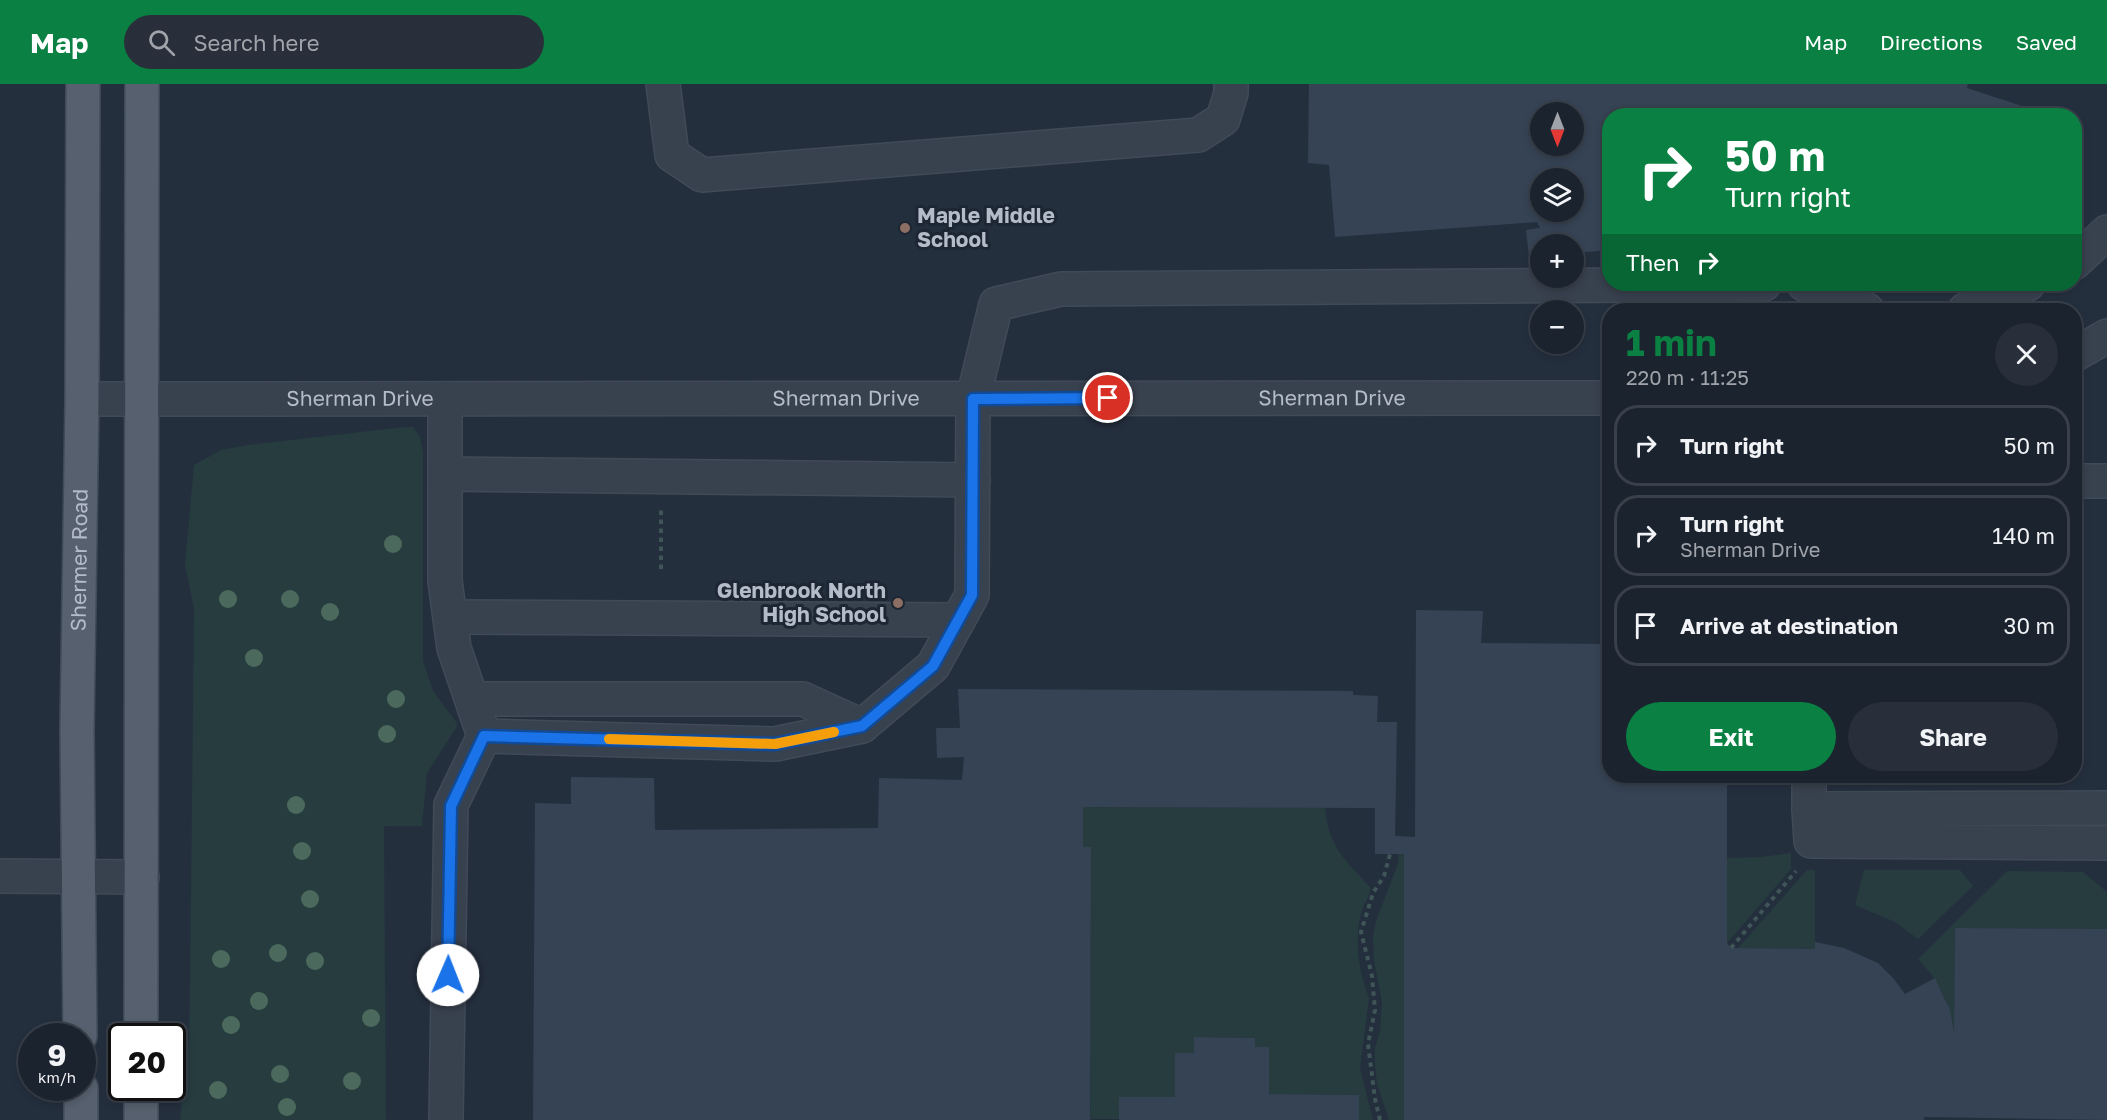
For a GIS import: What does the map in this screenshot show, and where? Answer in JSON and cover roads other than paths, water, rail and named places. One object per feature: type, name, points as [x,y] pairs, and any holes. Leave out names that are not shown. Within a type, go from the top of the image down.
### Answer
[{"type":"main road","name":"Shermer Road","points":[[80,1023],[77,730],[82,399],[83,84]]},
{"type":"main road","points":[[141,1023],[142,84]]},
{"type":"main road","points":[[81,1101],[81,1120]]},
{"type":"main road","points":[[141,1101],[141,1120]]},
{"type":"street","points":[[663,84],[672,155],[702,175],[1198,135],[1223,119],[1231,93],[1231,84]]},
{"type":"street","points":[[2082,255],[2107,232]]},
{"type":"street","points":[[484,736],[775,744],[862,726],[933,666],[972,595],[973,399],[996,304],[1061,289],[1602,285]]},
{"type":"street","points":[[1821,291],[1850,303]]},
{"type":"street","points":[[1982,303],[2011,291]]},
{"type":"street","points":[[2082,350],[2107,336]]},
{"type":"street","name":"Sherman Drive","points":[[82,399],[1602,398]]},
{"type":"street","points":[[445,399],[445,581],[454,648],[484,736],[451,806],[446,1120]]},
{"type":"street","points":[[445,474],[973,480]]},
{"type":"street","points":[[2082,481],[2107,482]]},
{"type":"street","points":[[450,617],[958,620]]},
{"type":"street","points":[[472,699],[803,699],[862,726]]},
{"type":"street","points":[[1809,783],[1810,841],[2107,843]]},
{"type":"street","points":[[1809,809],[2107,808]]},
{"type":"street","points":[[0,876],[142,877]]},
{"type":"place","name":"Maple Middle School","points":[[905,228]]},
{"type":"place","name":"Glenbrook North High School","points":[[898,603]]}]
